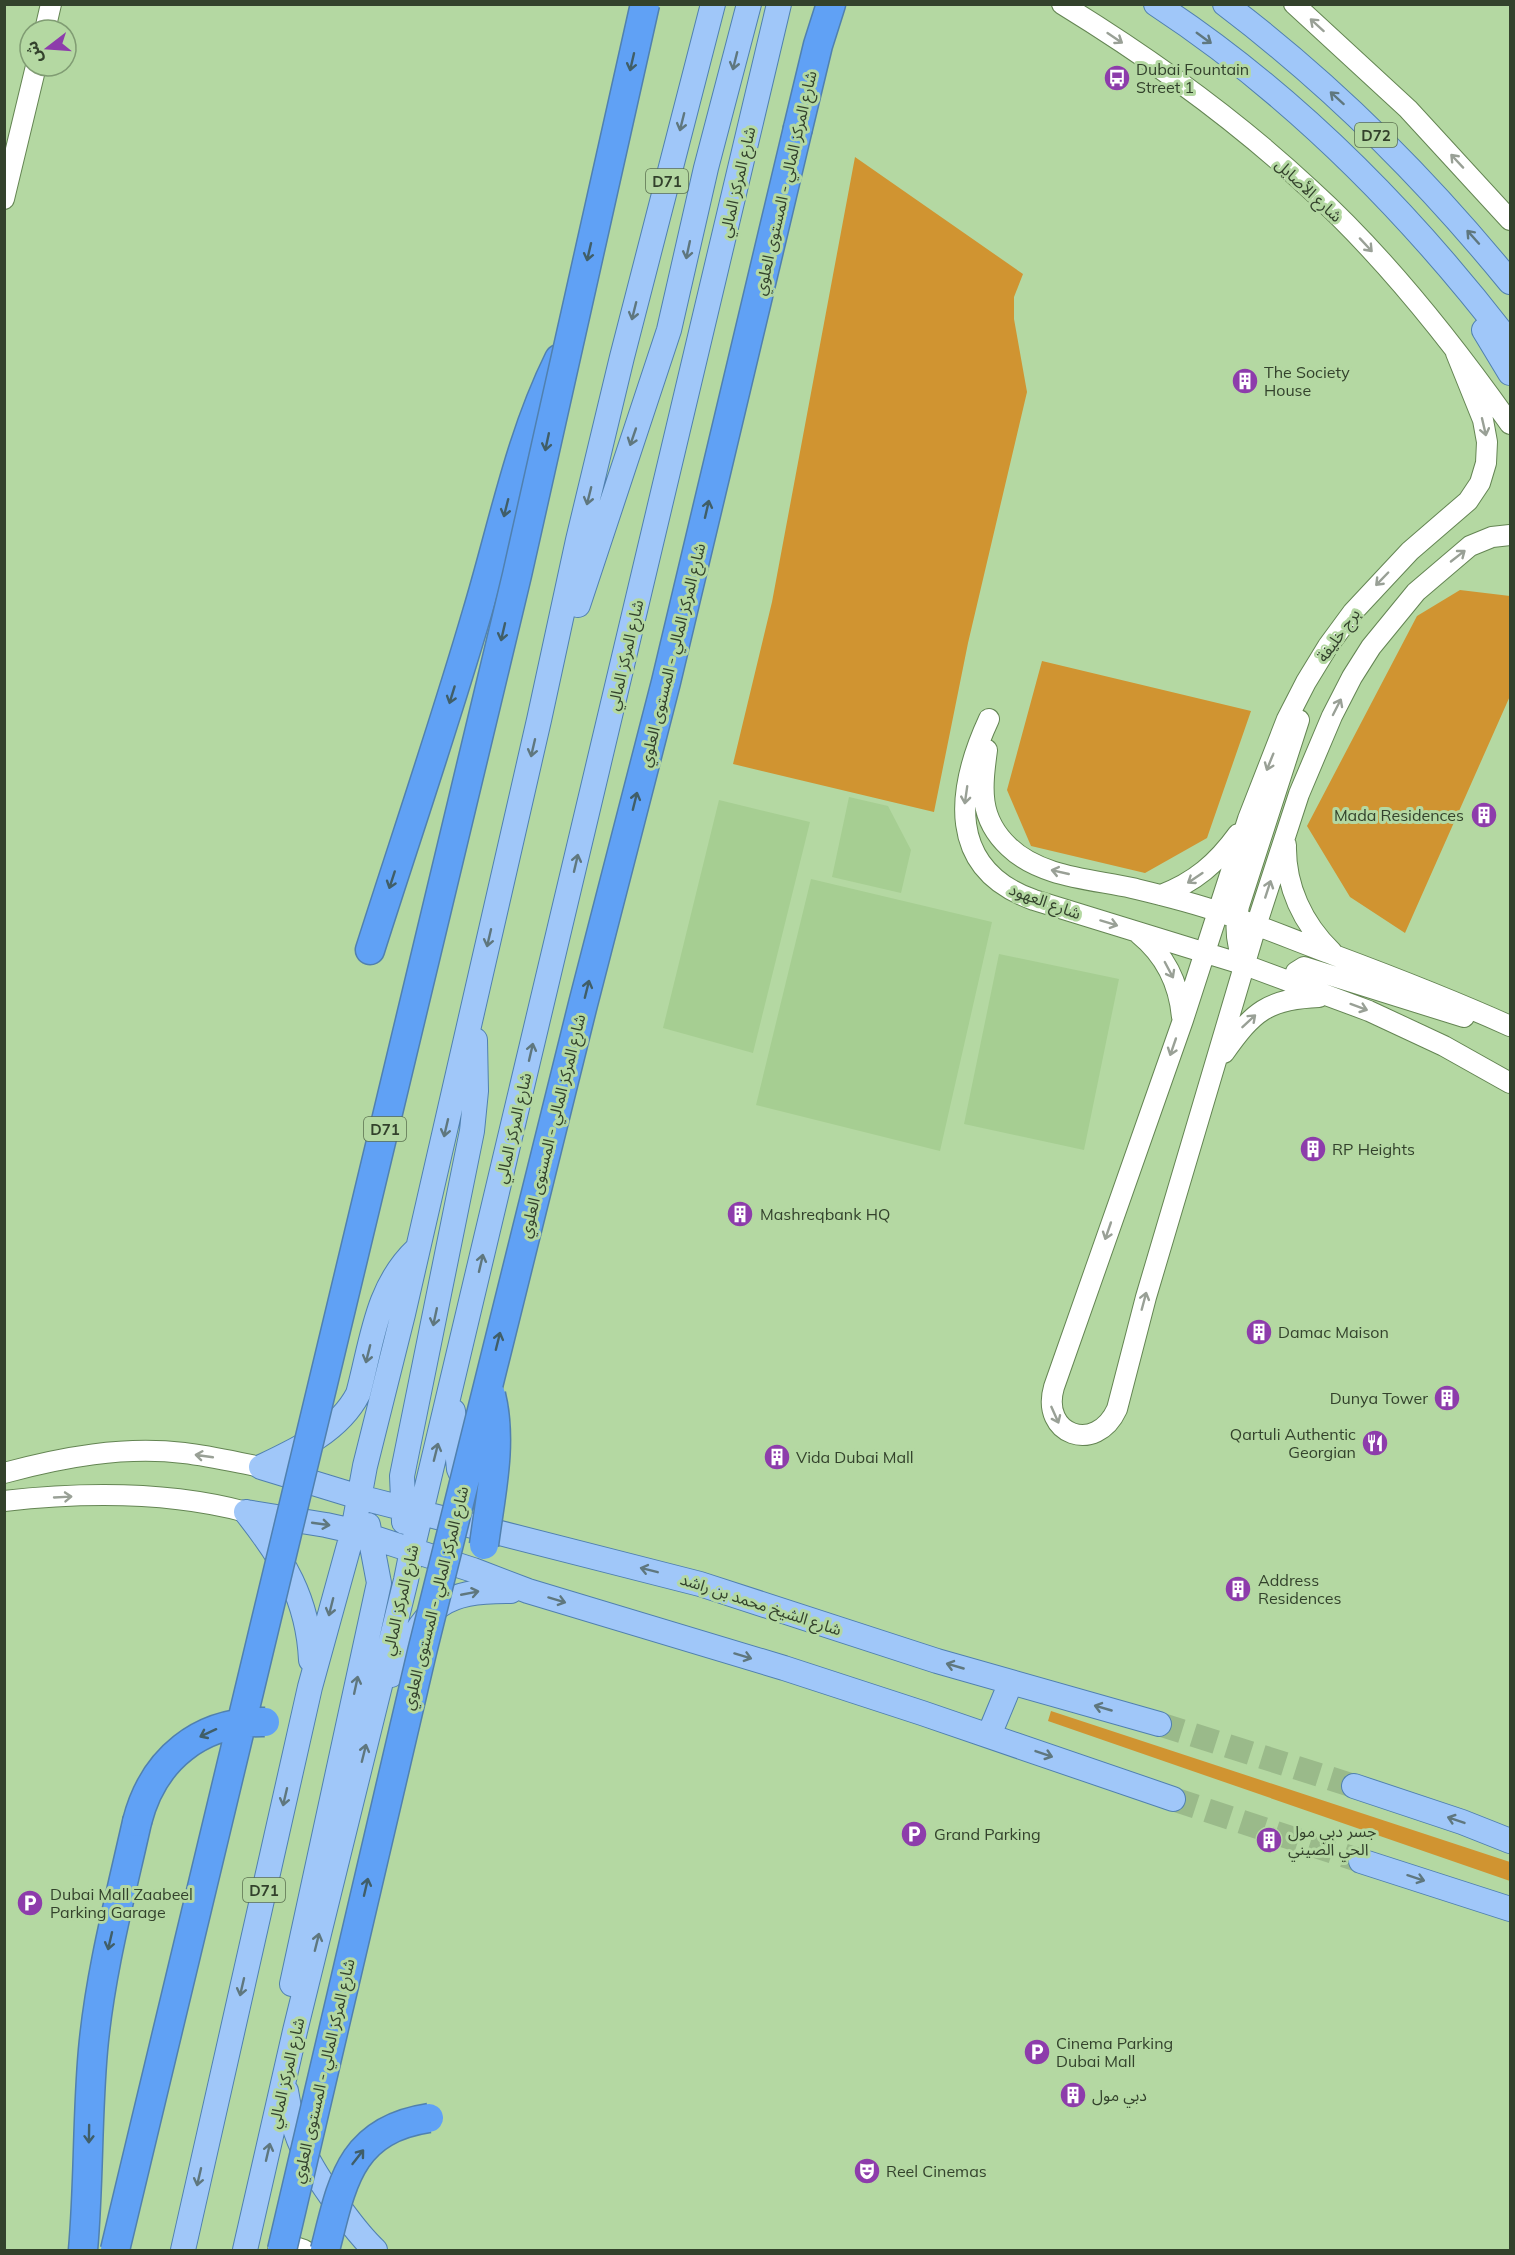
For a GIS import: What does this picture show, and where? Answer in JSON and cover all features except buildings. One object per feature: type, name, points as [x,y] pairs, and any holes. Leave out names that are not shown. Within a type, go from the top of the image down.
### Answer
[{"type":"highway","name":"D71","points":[[115,2250],[514,587],[645,4]]},
{"type":"highway","points":[[818,45],[826,4]]},
{"type":"highway","name":"شارع المركز المالي - المستوى العلوي","points":[[280,2250],[488,1383],[669,671],[818,45],[831,4]]},
{"type":"highway","points":[[370,950],[478,611],[525,442],[538,406],[570,335]]},
{"type":"highway","points":[[484,1545],[496,1434],[494,1408],[488,1383]]},
{"type":"highway","points":[[83,2250],[90,2086],[97,2016],[109,1946],[141,1807],[155,1778],[165,1765],[189,1743],[225,1726],[265,1722]]},
{"type":"highway","points":[[325,2250],[342,2185],[362,2151],[394,2127],[429,2118]]},
{"type":"main road","name":"D71","points":[[183,2250],[310,1686],[338,1580],[362,1534],[359,1497],[419,1247],[578,540],[616,380],[713,4]]},
{"type":"main road","points":[[539,720],[669,330],[706,168],[749,4]]},
{"type":"main road","name":"D72","points":[[1156,4],[1235,62],[1298,114],[1382,193],[1458,277],[1510,343]]},
{"type":"main road","name":"D72","points":[[1225,4],[1301,65],[1358,117],[1442,203],[1510,282]]},
{"type":"main road","name":"شارع المركز المالي","points":[[411,1510],[429,1481],[451,1392],[779,6]]},
{"type":"main road","points":[[1458,277],[1477,319],[1510,373]]},
{"type":"main road","points":[[412,1550],[406,1531],[411,1510],[402,1476],[472,1131],[476,1091],[476,1050],[472,1010]]},
{"type":"main road","points":[[261,1467],[300,1448],[337,1422],[353,1405],[358,1394],[385,1291],[394,1274],[419,1247]]},
{"type":"main road","points":[[451,1392],[459,1469],[466,1485],[477,1500],[532,1540]]},
{"type":"main road","name":"شارع الشيخ محمد بن راشد","points":[[261,1467],[359,1497],[700,1584],[938,1661],[1160,1724]]},
{"type":"main road","points":[[402,1476],[407,1485],[416,1490],[426,1486],[429,1481]]},
{"type":"main road","points":[[246,1512],[326,1525],[362,1534],[528,1591],[784,1668],[989,1735],[1173,1799]]},
{"type":"main road","points":[[246,1512],[285,1566],[302,1604],[310,1645],[310,1686]]},
{"type":"main road","points":[[295,2031],[292,2011],[293,1972],[379,1583],[362,1534]]},
{"type":"main road","name":"شارع المركز المالي","points":[[245,2250],[295,2031],[412,1550]]},
{"type":"main road","points":[[338,1580],[354,1572],[366,1571],[372,1573],[379,1583]]},
{"type":"main road","points":[[378,1695],[419,1628],[439,1604],[452,1597],[474,1591],[528,1591]]},
{"type":"main road","points":[[989,1735],[1011,1682]]},
{"type":"main road","points":[[1354,1786],[1462,1822],[1510,1841]]},
{"type":"main road","points":[[1360,1861],[1510,1909]]},
{"type":"main road","points":[[284,2080],[292,2121],[307,2160],[354,2229],[375,2250]]},
{"type":"street","name":"شارع الأصايل","points":[[1062,4],[1192,92],[1310,188],[1372,251],[1456,353],[1510,424]]},
{"type":"street","points":[[1294,4],[1408,109],[1510,220]]},
{"type":"street","points":[[4,199],[33,78]]},
{"type":"street","name":"برج خليفة","points":[[1456,353],[1478,405],[1487,442],[1486,463],[1480,483],[1468,501],[1410,551],[1381,581],[1335,638],[1306,682],[1287,719],[1248,819],[1227,915],[1205,952],[1050,1399],[1052,1412],[1058,1423],[1068,1431],[1080,1436],[1092,1435],[1104,1430],[1117,1409],[1146,1297],[1256,926],[1286,832],[1332,716],[1371,647],[1416,592],[1470,546],[1492,537],[1510,535]]},
{"type":"street","points":[[1245,965],[1227,915],[1297,729],[1306,682]]},
{"type":"street","name":"شارع العهود","points":[[1510,1026],[1415,985],[1227,915],[1161,895],[1043,868],[1024,859],[1008,846],[995,830],[986,811],[982,791],[989,720],[974,756],[964,804],[966,832],[978,859],[996,880],[1021,895],[1245,965],[1407,1027],[1510,1083]]},
{"type":"street","points":[[1161,895],[1185,885],[1207,870],[1225,851],[1248,819]]},
{"type":"street","points":[[1286,832],[1287,868],[1297,903],[1313,932],[1337,956]]},
{"type":"street","points":[[1135,931],[1154,948],[1169,969],[1181,1002],[1183,1020]]},
{"type":"street","points":[[1298,986],[1295,982],[1296,972],[1304,968],[1471,1019],[1510,1026]]},
{"type":"street","points":[[1213,1068],[1244,1025],[1268,1007],[1288,1000],[1331,997]]},
{"type":"street","points":[[4,1473],[85,1455],[145,1451],[182,1453],[261,1467]]},
{"type":"street","points":[[4,1501],[82,1496],[130,1496],[200,1502],[246,1512]]},
{"type":"street","points":[[280,2250],[298,2248],[304,2250]]},
{"type":"shaded area","points":[[855,157],[1023,274],[1014,297],[1014,319],[1027,392],[968,643],[934,812],[733,764],[772,602]]},
{"type":"shaded area","points":[[1460,590],[1510,596],[1510,696],[1405,933],[1350,897],[1307,826],[1417,616]]},
{"type":"shaded area","points":[[1042,661],[1251,711],[1207,838],[1145,873],[1031,846],[1007,790]]},
{"type":"shaded area","points":[[849,797],[888,806],[911,850],[901,893],[832,877]]},
{"type":"shaded area","points":[[719,800],[810,822],[753,1053],[663,1028]]},
{"type":"shaded area","points":[[811,879],[992,922],[940,1151],[756,1105]]},
{"type":"shaded area","points":[[999,954],[1119,979],[1084,1150],[964,1124]]},
{"type":"shaded area","points":[[1051,1711],[1510,1862],[1510,1881],[1048,1721]]},
{"type":"tunnel","points":[[1159,1724],[1354,1786]]},
{"type":"tunnel","points":[[1173,1799],[1361,1861]]},
{"type":"place","name":"Dubai Fountain Street 1","points":[[1117,78]]},
{"type":"place","name":"The Society House","points":[[1245,381]]},
{"type":"place","name":"Mada Residences","points":[[1484,815]]},
{"type":"place","name":"RP Heights","points":[[1313,1149]]},
{"type":"place","name":"Mashreqbank HQ","points":[[740,1214]]},
{"type":"place","name":"Damac Maison","points":[[1259,1332]]},
{"type":"place","name":"Dunya Tower","points":[[1447,1398]]},
{"type":"place","name":"Qartuli Authentic Georgian","points":[[1375,1443]]},
{"type":"place","name":"Vida Dubai Mall","points":[[777,1457]]},
{"type":"place","name":"Address Residences","points":[[1238,1589]]},
{"type":"place","name":"Grand Parking","points":[[914,1834]]},
{"type":"place","name":"جسر دبي مول الحي الصيني","points":[[1269,1840]]},
{"type":"place","name":"Dubai Mall Zaabeel Parking Garage","points":[[30,1903]]},
{"type":"place","name":"Cinema Parking Dubai Mall","points":[[1037,2052]]},
{"type":"place","name":"دبي مول","points":[[1073,2095]]},
{"type":"place","name":"Reel Cinemas","points":[[867,2171]]}]
